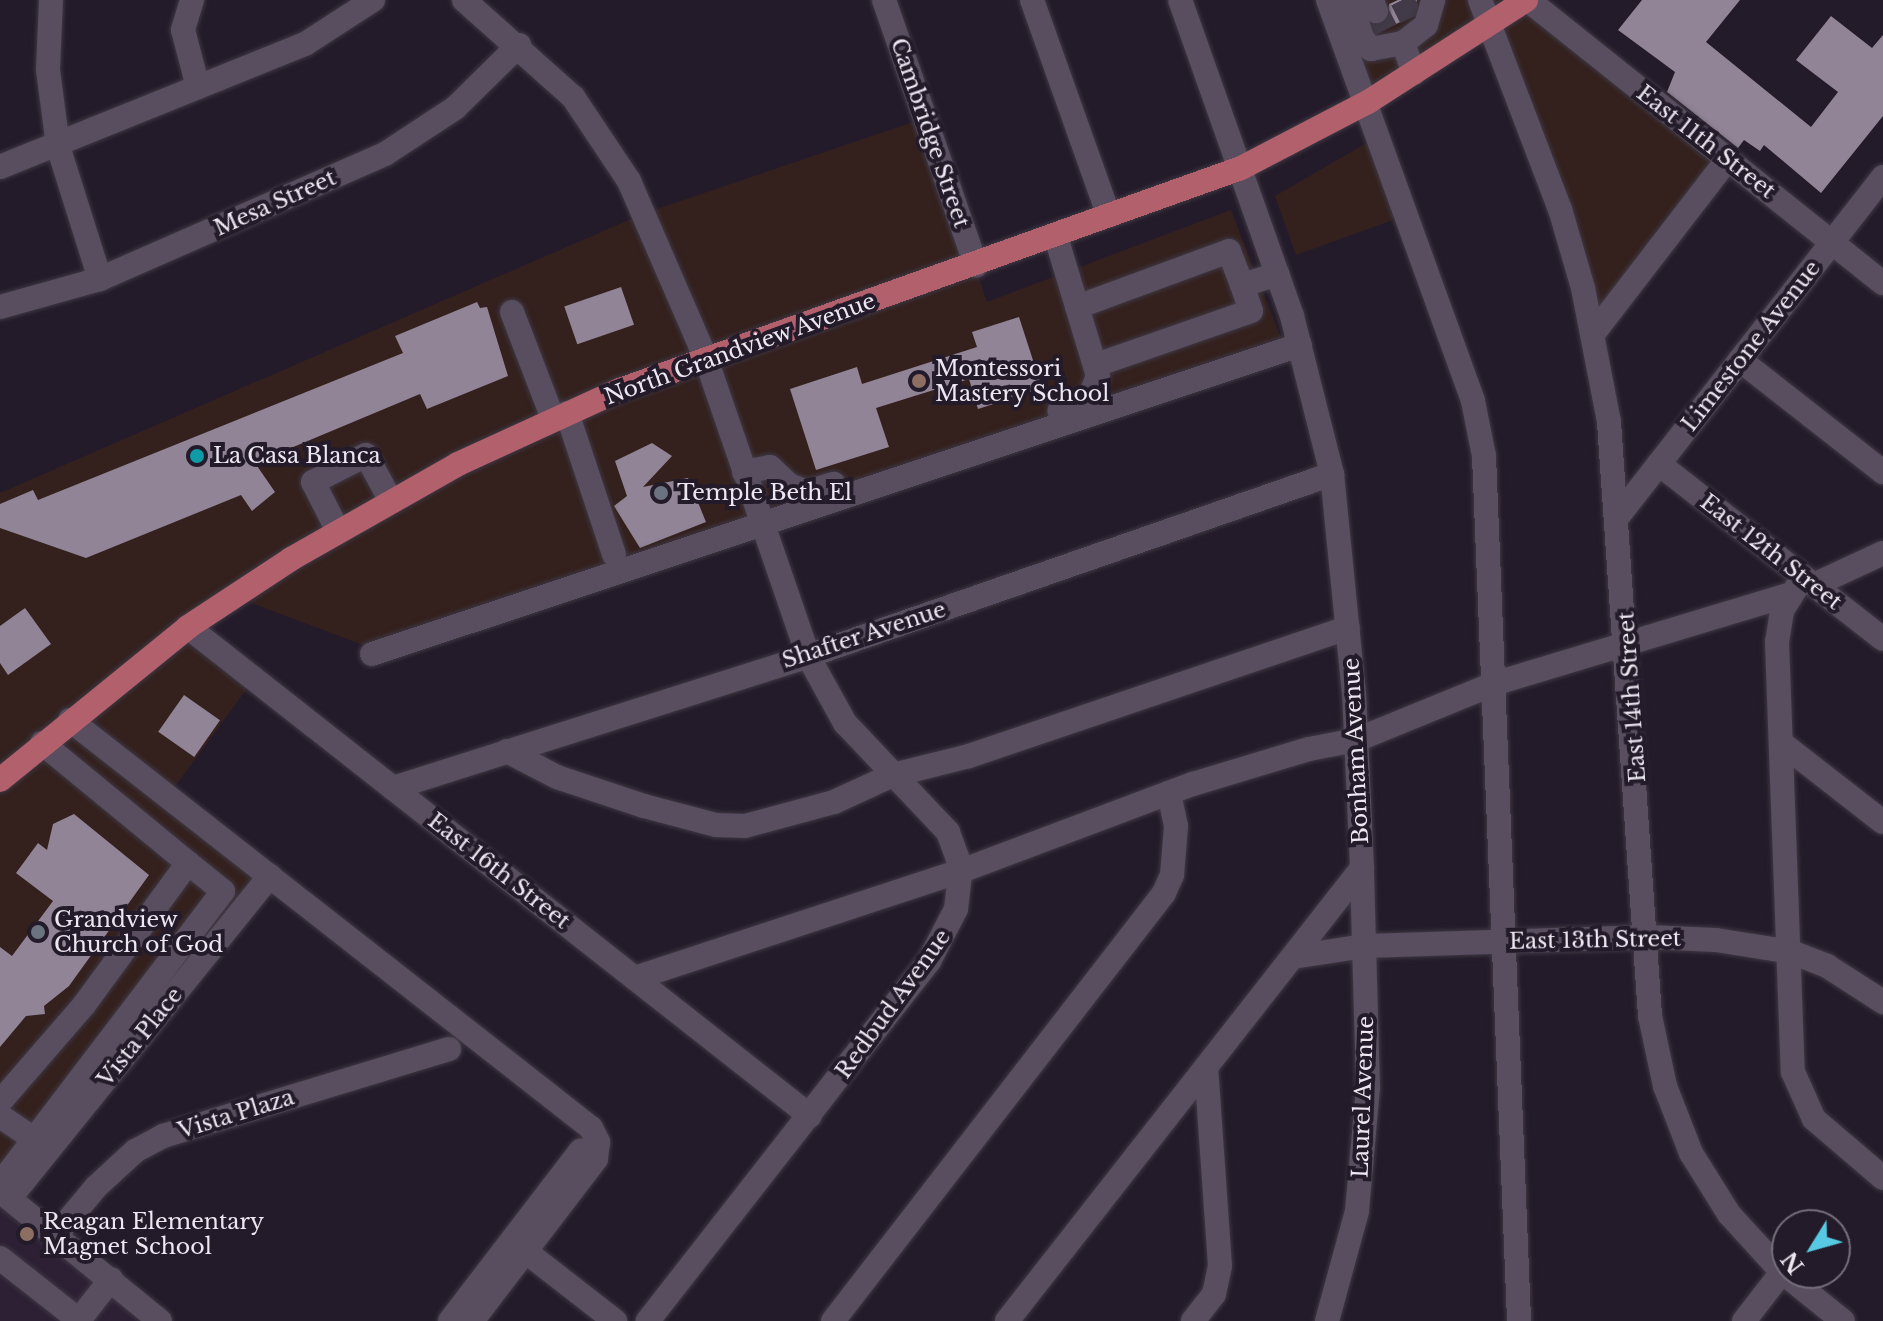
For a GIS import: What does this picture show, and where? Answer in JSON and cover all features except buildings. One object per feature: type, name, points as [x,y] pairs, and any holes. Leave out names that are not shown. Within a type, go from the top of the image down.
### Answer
[{"type":"main road","name":"North Grandview Avenue","points":[[0,780],[188,627],[338,531],[391,501],[560,416],[706,359],[976,266],[1241,168],[1368,102],[1527,0]]},
{"type":"street","points":[[51,0],[48,70],[57,141],[100,279]]},
{"type":"street","points":[[192,0],[183,30],[198,87]]},
{"type":"street","points":[[0,167],[57,141],[305,44],[373,0]]},
{"type":"street","name":"Redbud Avenue","points":[[464,0],[519,45],[573,97],[629,181],[706,359],[808,656],[845,723],[948,832],[961,871],[956,909],[929,961],[648,1321]]},
{"type":"street","name":"Cambridge Street","points":[[884,0],[976,266]]},
{"type":"street","points":[[1032,0],[1109,216]]},
{"type":"street","name":"Bonham Avenue","points":[[1007,1321],[1362,868],[1348,628],[1332,474],[1300,345],[1241,168],[1180,0]]},
{"type":"street","points":[[1328,0],[1368,102],[1473,401],[1484,456],[1519,1321]]},
{"type":"street","points":[[1354,0],[1350,2],[1363,39],[1371,49],[1393,26],[1426,25],[1433,0]]},
{"type":"street","points":[[1480,0],[1489,25]]},
{"type":"street","name":"East 11th Street","points":[[1527,0],[1883,283]]},
{"type":"street","name":"East 14th Street","points":[[1489,25],[1560,209],[1593,334],[1609,422],[1628,645],[1648,937],[1650,1016],[1665,1086],[1691,1153],[1729,1214],[1771,1260]]},
{"type":"street","points":[[1393,26],[1414,73]]},
{"type":"street","name":"Mesa Street","points":[[0,307],[100,279],[385,154],[455,108],[519,45]]},
{"type":"street","points":[[1593,334],[1728,159]]},
{"type":"street","name":"Limestone Avenue","points":[[1619,515],[1883,177]]},
{"type":"street","points":[[744,472],[770,467],[789,485],[807,492],[1086,400],[1097,385],[1096,365],[1056,237]]},
{"type":"street","points":[[1077,307],[1229,251],[1251,311],[1096,365]]},
{"type":"street","points":[[1242,285],[1277,274]]},
{"type":"street","points":[[512,312],[560,416],[614,554]]},
{"type":"street","points":[[372,654],[1300,345]]},
{"type":"street","points":[[1740,360],[1883,472]]},
{"type":"street","points":[[338,531],[313,482],[366,455],[391,501]]},
{"type":"street","name":"East 12th Street","points":[[1659,464],[1803,585],[1883,639]]},
{"type":"street","name":"Shafter Avenue","points":[[393,788],[808,656],[1332,474]]},
{"type":"street","points":[[635,978],[961,871],[1169,793],[1309,749],[1356,740],[1493,684],[1628,645],[1803,585],[1883,553]]},
{"type":"street","points":[[1803,585],[1777,627],[1784,745],[1785,951],[1793,1072],[1803,1103],[1826,1131],[1883,1178]]},
{"type":"street","name":"East 16th Street","points":[[188,627],[810,1116]]},
{"type":"street","points":[[507,751],[557,777],[716,825],[745,826],[790,815],[893,775],[969,756],[1348,628]]},
{"type":"street","points":[[70,720],[491,1045],[591,1128],[598,1142],[596,1159],[472,1321]]},
{"type":"street","points":[[42,743],[223,891],[34,1139],[3,1191],[160,1321]]},
{"type":"street","points":[[1784,745],[1883,822]]},
{"type":"street","points":[[833,1321],[1164,893],[1172,875],[1176,826],[1169,793]]},
{"type":"street","points":[[0,1102],[84,1005],[188,863]]},
{"type":"street","name":"Laurel Avenue","points":[[1327,1321],[1357,1211],[1368,1087],[1362,868]]},
{"type":"street","name":"Vista Place","points":[[3,1191],[270,876]]},
{"type":"street","name":"East 13th Street","points":[[1293,957],[1365,946],[1648,937],[1785,951],[1827,966],[1883,1002]]},
{"type":"street","points":[[84,1005],[116,1031]]},
{"type":"street","name":"Vista Plaza","points":[[56,1235],[96,1187],[135,1151],[163,1136],[449,1049]]},
{"type":"street","points":[[1193,1321],[1214,1294],[1220,1266],[1206,1067]]},
{"type":"street","points":[[0,1116],[34,1139]]},
{"type":"street","points":[[450,1321],[581,1150]]},
{"type":"street","points":[[0,1258],[80,1321],[111,1279]]},
{"type":"street","points":[[534,1258],[615,1321]]},
{"type":"street","points":[[1744,1321],[1771,1286]]},
{"type":"street","name":"East 14th Street","points":[[1803,1289],[1843,1321]]},
{"type":"shaded area","points":[[1331,0],[1528,0],[1722,154],[1590,323],[1489,26],[1368,102]]},
{"type":"shaded area","points":[[925,118],[987,302],[1231,210],[1283,343],[371,648],[233,596],[189,626],[254,679],[168,796],[266,876],[0,1191],[0,493],[645,213]]},
{"type":"shaded area","points":[[1377,137],[1404,216],[1296,255],[1275,196]]},
{"type":"shaded area","name":"Reagan Elementary Magnet School","points":[[0,1192],[151,1321],[0,1321]]},
{"type":"tunnel","points":[[1402,0],[1411,18]]},
{"type":"tunnel","points":[[1376,11],[1386,30]]},
{"type":"place","name":"Montessori Mastery School","points":[[919,381]]},
{"type":"place","name":"La Casa Blanca","points":[[197,456]]},
{"type":"place","name":"Temple Beth El","points":[[661,493]]},
{"type":"place","name":"Grandview Church of God","points":[[38,932]]},
{"type":"place","name":"Reagan Elementary Magnet School","points":[[27,1234]]}]
